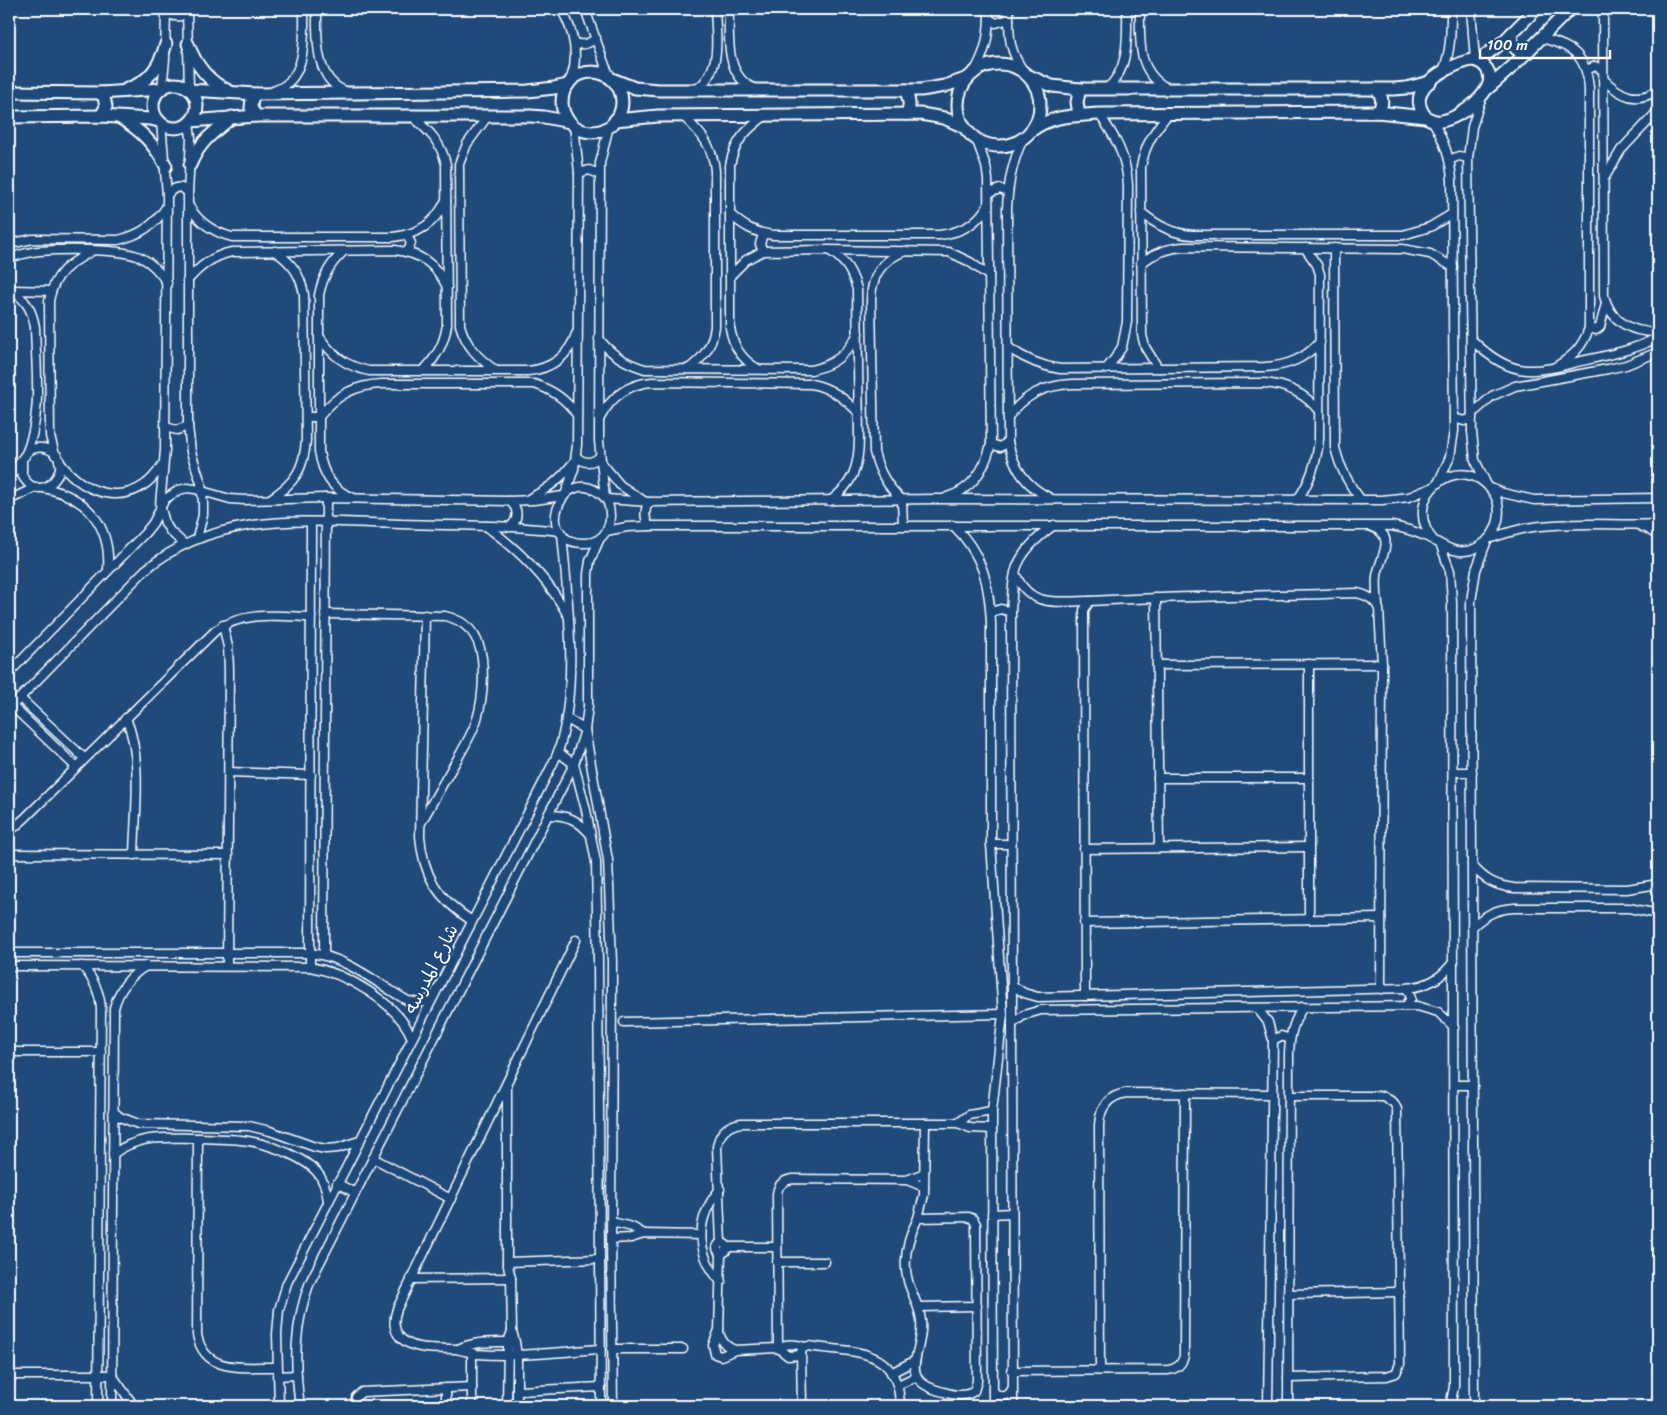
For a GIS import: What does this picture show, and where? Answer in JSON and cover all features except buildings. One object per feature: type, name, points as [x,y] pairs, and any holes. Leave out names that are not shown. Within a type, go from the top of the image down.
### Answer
[{"type":"street","points":[[268,93],[280,90],[296,73],[304,51],[304,9]]},
{"type":"street","points":[[561,9],[571,29],[574,42],[573,76],[563,97],[563,104],[566,116],[572,123],[579,173],[578,415],[576,458],[572,478],[555,513],[556,522],[561,533]]},
{"type":"street","points":[[76,767],[10,708],[145,570],[184,544],[197,538],[250,524],[312,522],[510,527],[561,533],[576,543],[593,542],[606,532],[610,524],[611,515],[605,499],[600,458],[600,174],[601,151],[612,123],[619,114],[622,99],[617,85],[606,68],[585,9]]},
{"type":"street","points":[[696,90],[709,79],[713,70],[716,51],[716,9]]},
{"type":"street","points":[[729,9],[729,51],[734,67],[744,81],[753,88],[763,91]]},
{"type":"street","points":[[964,128],[958,112],[958,96],[962,86],[971,75],[986,48],[989,9]]},
{"type":"street","points":[[1009,9],[1011,50],[1017,62],[1034,83],[1040,102],[1039,112],[1012,163],[1008,192],[1008,442],[1011,457],[1017,471],[1038,492],[1052,499]]},
{"type":"street","points":[[1106,89],[1119,74],[1125,57],[1127,9]]},
{"type":"street","points":[[1140,9],[1140,40],[1144,64],[1150,75],[1159,84],[1169,89]]},
{"type":"street","points":[[1443,72],[1448,60],[1450,47],[1451,9]]},
{"type":"street","points":[[1471,9],[1477,61],[1488,71],[1490,80],[1472,127],[1468,158],[1472,446],[1480,473],[1497,501],[1498,518],[1497,526],[1488,540],[1476,570],[1472,601],[1474,1406]]},
{"type":"street","points":[[1451,1405],[1454,1371],[1452,595],[1450,571],[1438,543],[1425,526],[1423,510],[1424,501],[1436,484],[1450,457],[1453,444],[1452,181],[1446,146],[1419,107],[1419,100],[1420,94],[1430,82],[1443,72],[1463,62],[1477,61],[1512,33],[1536,9]]},
{"type":"street","points":[[9,117],[101,116],[150,119],[175,128],[190,122],[256,116],[544,117],[572,123],[591,131],[603,129],[612,123],[644,116],[906,114],[933,115],[954,122],[964,128],[977,141],[995,147],[1014,144],[1040,124],[1052,119],[1079,115],[1377,112],[1439,121],[1452,117],[1468,108],[1570,9]]},
{"type":"street","points":[[1589,328],[1594,330],[1600,327],[1606,303],[1604,288],[1603,9]]},
{"type":"street","points":[[166,10],[169,14],[177,17],[187,10]]},
{"type":"street","points":[[9,673],[145,533],[153,523],[160,505],[165,427],[167,195],[166,166],[160,122],[153,107],[155,97],[161,89],[166,44],[166,10]]},
{"type":"street","points":[[187,10],[190,90],[194,94],[197,105],[190,122],[187,281],[188,426],[191,452],[202,492],[203,515],[197,538]]},
{"type":"street","points":[[319,11],[318,50],[320,61],[331,80],[339,88],[347,92]]},
{"type":"street","points":[[989,20],[996,23],[1009,19]]},
{"type":"street","points":[[1512,33],[1512,44],[1516,49],[1526,53]]},
{"type":"street","points":[[574,42],[588,44],[596,38]]},
{"type":"street","points":[[1541,38],[1564,44],[1574,51],[1582,60],[1587,70],[1589,88],[1589,328],[1585,341],[1577,352],[1555,367]]},
{"type":"street","points":[[1127,40],[1133,46],[1140,40]]},
{"type":"street","points":[[118,92],[135,86],[150,76],[161,61],[166,44]]},
{"type":"street","points":[[188,44],[196,63],[210,79],[221,87],[233,92]]},
{"type":"street","points":[[304,51],[311,54],[318,50]]},
{"type":"street","points":[[716,51],[722,54],[729,51]]},
{"type":"street","points":[[9,92],[100,93],[161,89],[176,84],[190,90],[256,94],[528,91],[554,88],[568,84],[574,78],[589,72],[605,74],[612,79],[635,88],[659,90],[906,90],[933,89],[971,75],[989,65],[1005,64],[1052,86],[1080,89],[1377,90],[1406,88],[1430,82]]},
{"type":"street","points":[[1587,70],[1595,66],[1603,70]]},
{"type":"street","points":[[1603,79],[1618,92],[1634,97],[1642,97],[1658,90]]},
{"type":"street","points":[[1079,115],[1077,102],[1080,89]]},
{"type":"street","points":[[906,90],[910,105],[909,111],[906,114]]},
{"type":"street","points":[[1377,90],[1382,99],[1382,105],[1377,112]]},
{"type":"street","points":[[100,93],[106,102],[101,116]]},
{"type":"street","points":[[256,94],[251,103],[251,108],[256,116]]},
{"type":"street","points":[[1603,181],[1621,150],[1658,111]]},
{"type":"street","points":[[1158,368],[1145,347],[1142,335],[1141,167],[1147,144],[1152,134],[1169,113]]},
{"type":"street","points":[[1099,114],[1116,140],[1126,166],[1128,186],[1127,322],[1122,347],[1106,369]]},
{"type":"street","points":[[760,370],[742,357],[734,343],[730,328],[730,165],[732,153],[745,132],[766,115]]},
{"type":"street","points":[[683,116],[708,142],[715,164],[716,327],[704,356],[688,369]]},
{"type":"street","points":[[118,117],[147,137],[158,150],[166,166]]},
{"type":"street","points":[[190,165],[202,143],[232,117]]},
{"type":"street","points":[[413,117],[432,133],[438,142],[446,164],[447,325],[443,344],[439,352],[424,370]]},
{"type":"street","points":[[487,117],[467,144],[459,164],[460,325],[463,335],[475,354],[495,370]]},
{"type":"street","points":[[937,500],[954,495],[968,486],[980,473],[988,458],[991,444],[989,193],[986,166],[977,141]]},
{"type":"street","points":[[1449,160],[1459,156],[1468,158]]},
{"type":"street","points":[[446,164],[453,158],[459,164]]},
{"type":"street","points":[[715,164],[723,161],[730,165]]},
{"type":"street","points":[[1126,166],[1134,164],[1141,167]]},
{"type":"street","points":[[579,173],[589,170],[600,174]]},
{"type":"street","points":[[167,195],[172,189],[178,187],[184,188],[188,193]]},
{"type":"street","points":[[989,193],[1000,189],[1008,192]]},
{"type":"street","points":[[188,205],[203,223],[212,230],[232,237],[393,237],[407,236],[427,226],[438,214],[446,200]]},
{"type":"street","points":[[730,214],[745,226],[763,234],[940,235],[953,234],[969,226],[982,213],[988,203]]},
{"type":"street","points":[[9,244],[44,238],[118,240],[130,238],[152,226],[167,206]]},
{"type":"street","points":[[1140,212],[1161,227],[1185,235],[1403,235],[1430,227],[1452,214]]},
{"type":"street","points":[[763,234],[760,241],[763,251]]},
{"type":"street","points":[[940,235],[943,243],[940,251]]},
{"type":"street","points":[[1184,247],[1180,242],[1181,238],[1185,235]]},
{"type":"street","points":[[1402,249],[1403,235]]},
{"type":"street","points":[[407,236],[411,243],[408,252]]},
{"type":"street","points":[[232,237],[228,245],[232,252]]},
{"type":"street","points":[[118,240],[122,246],[118,252]]},
{"type":"street","points":[[1141,263],[1157,253],[1184,247],[1334,248],[1402,249],[1430,254],[1453,267]]},
{"type":"street","points":[[1298,499],[1307,486],[1318,455],[1319,422],[1320,274],[1317,265],[1305,248]]},
{"type":"street","points":[[1334,248],[1335,448],[1347,481],[1362,500]]},
{"type":"street","points":[[730,276],[746,260],[763,251],[828,250],[940,251],[960,256],[989,276]]},
{"type":"street","points":[[828,250],[838,256],[853,276],[857,289],[859,414],[859,455],[853,476],[843,490],[830,501]]},
{"type":"street","points":[[9,258],[39,251],[118,252],[141,258],[152,264],[167,283]]},
{"type":"street","points":[[9,500],[50,484],[57,477],[60,468],[50,436],[49,301],[51,291],[60,273],[92,251]]},
{"type":"street","points":[[270,499],[290,484],[297,475],[302,464],[306,440],[304,295],[302,284],[295,270],[275,251]]},
{"type":"street","points":[[344,251],[327,270],[321,282],[319,294],[319,451],[321,464],[335,487],[346,495],[358,499]]},
{"type":"street","points":[[903,525],[902,500],[883,479],[877,466],[874,452],[871,290],[879,270],[886,261],[904,251]]},
{"type":"street","points":[[187,281],[213,258],[232,252],[408,252],[418,255],[436,268],[447,287]]},
{"type":"street","points":[[9,289],[37,292],[51,291]]},
{"type":"street","points":[[9,289],[19,295],[27,304],[33,315],[35,327],[36,419],[34,432],[23,458],[21,470],[24,479],[39,487],[68,495],[90,512],[105,534],[108,547],[108,570]]},
{"type":"street","points":[[304,295],[313,292],[319,294]]},
{"type":"street","points":[[858,301],[866,298],[871,301]]},
{"type":"street","points":[[1606,303],[1619,321],[1628,328],[1658,332]]},
{"type":"street","points":[[1127,322],[1134,328],[1141,322]]},
{"type":"street","points":[[35,327],[43,324],[49,327]]},
{"type":"street","points":[[447,325],[455,328],[460,325]]},
{"type":"street","points":[[716,327],[730,328]]},
{"type":"street","points":[[319,336],[326,347],[340,360],[369,371],[535,370],[547,367],[558,361],[574,342],[578,330]]},
{"type":"street","points":[[599,339],[619,359],[631,365],[645,368],[811,370],[835,362],[846,354],[858,333]]},
{"type":"street","points":[[1471,339],[1502,363],[1527,370],[1555,367],[1636,347],[1658,338]]},
{"type":"street","points":[[1008,347],[1037,364],[1060,369],[1264,367],[1289,364],[1301,358],[1320,342]]},
{"type":"street","points":[[1454,418],[1464,421],[1472,416],[1481,404],[1503,390],[1527,383],[1626,365],[1658,352]]},
{"type":"street","points":[[1264,367],[1268,371],[1269,376],[1264,383]]},
{"type":"street","points":[[645,368],[641,376],[645,383]]},
{"type":"street","points":[[1060,369],[1056,375],[1060,384]]},
{"type":"street","points":[[534,384],[538,377],[535,370]]},
{"type":"street","points":[[811,370],[814,376],[811,384]]},
{"type":"street","points":[[1527,370],[1523,376],[1527,383]]},
{"type":"street","points":[[368,384],[365,378],[366,373],[369,371]]},
{"type":"street","points":[[599,420],[606,406],[617,395],[630,387],[645,383],[811,384],[833,391],[859,414]]},
{"type":"street","points":[[306,417],[319,417],[336,399],[346,392],[368,384],[534,384],[554,392],[571,406],[578,415]]},
{"type":"street","points":[[1008,417],[1025,398],[1036,391],[1060,384],[1277,384],[1301,394],[1312,402],[1319,411]]},
{"type":"street","points":[[1319,422],[1325,426],[1334,422]]},
{"type":"street","points":[[165,427],[177,430],[188,426]]},
{"type":"street","points":[[859,438],[866,440],[873,438]]},
{"type":"street","points":[[991,444],[1000,447],[1008,442]]},
{"type":"street","points":[[9,479],[29,451],[40,448],[51,451],[69,473],[83,484],[106,494],[118,495],[131,492],[143,486],[153,478],[164,461]]},
{"type":"street","points":[[576,458],[588,462],[600,458]]},
{"type":"street","points":[[525,501],[554,484],[568,470],[576,458]]},
{"type":"street","points":[[600,458],[620,485],[648,502]]},
{"type":"street","points":[[160,505],[165,499],[179,490],[187,488],[230,499],[244,500],[326,498],[509,502],[564,495],[572,490],[590,488],[598,492],[605,499],[648,502],[1052,499],[1362,500],[1409,497],[1447,477],[1464,475],[1480,480],[1488,486],[1511,496],[1534,500],[1658,498]]},
{"type":"street","points":[[324,955],[326,498]]},
{"type":"street","points":[[509,502],[515,508],[517,516],[510,527]]},
{"type":"street","points":[[648,502],[645,516],[649,526]]},
{"type":"street","points":[[160,505],[165,523],[170,531],[184,544]]},
{"type":"street","points":[[310,967],[312,522]]},
{"type":"street","points":[[606,532],[627,527],[649,526],[1392,526],[1403,528],[1457,551],[1465,551],[1516,530],[1546,525],[1658,524]]},
{"type":"street","points":[[953,525],[967,539],[978,558],[986,579],[991,612],[992,844],[1002,1014],[992,1111],[993,1406]]},
{"type":"street","points":[[1013,1406],[1011,612],[1015,572],[1028,548],[1054,525]]},
{"type":"street","points":[[1636,525],[1648,528],[1658,536]]},
{"type":"street","points":[[486,526],[526,558],[555,594],[568,616]]},
{"type":"street","points":[[1368,526],[1381,532],[1386,542],[1377,577],[1382,664],[1381,989]]},
{"type":"street","name":"شارع المدرسه","points":[[279,1406],[277,1334],[282,1299],[294,1268],[558,752],[566,718],[570,678],[568,616],[561,533]]},
{"type":"street","name":"شارع المدرسه","points":[[300,1406],[297,1375],[297,1325],[303,1298],[574,764],[585,730],[588,686],[588,574],[590,562],[600,538]]},
{"type":"street","points":[[1015,572],[1018,580],[1029,593],[1043,601],[1357,593],[1365,594],[1372,598],[1379,610]]},
{"type":"street","points":[[1156,598],[1159,848]]},
{"type":"street","points":[[1085,996],[1083,616],[1084,610],[1090,601]]},
{"type":"street","points":[[991,612],[1001,609],[1011,612]]},
{"type":"street","points":[[326,614],[445,616],[454,618],[470,628],[476,636],[480,647],[483,690],[477,720],[421,823]]},
{"type":"street","points":[[425,615],[421,851],[431,881],[449,904],[472,921]]},
{"type":"street","points":[[9,832],[209,635],[223,625],[234,620],[257,616],[311,617]]},
{"type":"street","points":[[223,625],[230,669],[227,966]]},
{"type":"street","points":[[1309,664],[1309,920]]},
{"type":"street","points":[[1157,665],[1382,664]]},
{"type":"street","points":[[20,698],[84,758]]},
{"type":"street","points":[[126,718],[131,729],[136,753],[134,855]]},
{"type":"street","points":[[566,718],[585,730],[608,860],[612,962],[611,1239],[613,1406]]},
{"type":"street","points":[[558,752],[574,764],[592,836],[596,862],[601,1406]]},
{"type":"street","points":[[229,772],[310,775]]},
{"type":"street","points":[[1453,772],[1472,772]]},
{"type":"street","points":[[1158,778],[1309,778]]},
{"type":"street","points":[[549,816],[568,816],[575,819],[592,836]]},
{"type":"street","points":[[992,844],[1011,844]]},
{"type":"street","points":[[1084,849],[1309,847]]},
{"type":"street","points":[[9,854],[228,855]]},
{"type":"street","points":[[1472,865],[1480,875],[1502,887],[1627,889],[1658,884]]},
{"type":"street","points":[[1472,927],[1491,913],[1502,909],[1514,908],[1629,908],[1658,914]]},
{"type":"street","points":[[1084,923],[1381,918]]},
{"type":"street","points":[[576,940],[411,1279],[394,1316],[394,1324],[396,1332],[401,1339],[425,1348],[458,1349],[472,1353],[517,1355],[600,1349]]},
{"type":"street","points":[[9,952],[310,953],[324,955],[344,963],[408,1001],[420,1003],[432,998]]},
{"type":"street","points":[[1012,985],[1024,993],[1038,997],[1407,988],[1429,984],[1439,978],[1454,961]]},
{"type":"street","points":[[9,966],[310,967],[338,975],[378,999],[399,1016],[412,1038]]},
{"type":"street","points":[[82,966],[94,982],[101,1000],[98,1406]]},
{"type":"street","points":[[112,1406],[115,1003],[128,979],[146,966]]},
{"type":"street","points":[[1406,1006],[1411,998],[1407,988]]},
{"type":"street","points":[[1213,993],[1213,1008]]},
{"type":"street","points":[[1037,1011],[1034,1002],[1038,997]]},
{"type":"street","points":[[1012,1024],[1024,1015],[1037,1011],[1406,1006],[1422,1007],[1438,1012],[1454,1026]]},
{"type":"street","points":[[1257,1008],[1268,1022],[1273,1040],[1269,1405]]},
{"type":"street","points":[[1288,1405],[1288,1096],[1290,1039],[1294,1023],[1303,1008]]},
{"type":"street","points":[[624,1022],[1002,1014]]},
{"type":"street","points":[[101,1019],[109,1016],[114,1019]]},
{"type":"street","points":[[599,1030],[612,1030]]},
{"type":"street","points":[[1273,1040],[1281,1036],[1290,1039]]},
{"type":"street","points":[[9,1052],[101,1052]]},
{"type":"street","points":[[507,1084],[507,1262],[511,1278],[512,1331],[512,1342],[508,1354],[507,1406]]},
{"type":"street","points":[[1454,1085],[1473,1085]]},
{"type":"street","points":[[1012,1371],[1168,1370],[1176,1368],[1183,1361],[1185,1093]]},
{"type":"street","points":[[1100,1370],[1099,1116],[1107,1102],[1119,1094],[1272,1094]]},
{"type":"street","points":[[1288,1096],[1377,1095],[1383,1096],[1394,1103],[1398,1116],[1400,1292],[1400,1364],[1396,1372],[1387,1376],[1288,1378]]},
{"type":"street","points":[[113,1111],[120,1117],[138,1124],[250,1126],[326,1149],[338,1148],[359,1141]]},
{"type":"street","points":[[958,1123],[970,1115],[992,1111]]},
{"type":"street","points":[[736,1350],[726,1346],[719,1333],[721,1248],[718,1141],[724,1130],[735,1124],[926,1123],[958,1123],[970,1128],[992,1129]]},
{"type":"street","points":[[918,1218],[969,1217],[975,1221],[977,1382],[974,1391],[969,1394],[941,1391],[925,1385],[918,1376],[914,1361],[922,1332],[918,1307],[908,1281],[905,1256],[907,1244],[921,1208],[924,1186],[926,1123]]},
{"type":"street","points":[[198,1138],[197,1335],[199,1345],[203,1353],[210,1360],[220,1364],[277,1367]]},
{"type":"street","points":[[113,1154],[128,1144],[146,1139],[252,1140],[267,1144],[309,1164],[317,1171],[325,1186],[328,1202]]},
{"type":"street","points":[[373,1158],[451,1199]]},
{"type":"street","points":[[907,1180],[924,1173]]},
{"type":"street","points":[[1271,1177],[1288,1177]]},
{"type":"street","points":[[778,1348],[777,1194],[780,1184],[794,1179],[907,1180],[924,1186]]},
{"type":"street","points":[[337,1183],[355,1193]]},
{"type":"street","points":[[720,1189],[706,1210],[701,1235],[702,1248],[709,1266],[721,1282]]},
{"type":"street","points":[[992,1214],[1012,1214]]},
{"type":"street","points":[[612,1222],[632,1227],[644,1234]]},
{"type":"street","points":[[611,1239],[631,1238],[644,1234],[701,1235]]},
{"type":"street","points":[[702,1248],[777,1247]]},
{"type":"street","points":[[507,1262],[600,1259]]},
{"type":"street","points":[[777,1262],[825,1262]]},
{"type":"street","points":[[411,1279],[511,1278]]},
{"type":"street","points":[[1288,1294],[1400,1292]]},
{"type":"street","points":[[918,1307],[976,1306]]},
{"type":"street","points":[[719,1328],[713,1345],[713,1352],[720,1356],[736,1350],[778,1348],[800,1344],[862,1352],[873,1356],[891,1372],[898,1385],[900,1406]]},
{"type":"street","points":[[458,1349],[477,1342],[512,1342]]},
{"type":"street","points":[[512,1342],[517,1355],[517,1406]]},
{"type":"street","points":[[802,1406],[801,1355],[805,1346]]},
{"type":"street","points":[[778,1348],[788,1356],[801,1355]]},
{"type":"street","points":[[612,1349],[683,1350]]},
{"type":"street","points":[[472,1353],[472,1406]]},
{"type":"street","points":[[891,1372],[914,1361]]},
{"type":"street","points":[[9,1375],[112,1375]]},
{"type":"street","points":[[112,1375],[134,1406]]},
{"type":"street","points":[[277,1376],[297,1375]]},
{"type":"street","points":[[898,1385],[918,1376]]},
{"type":"street","points":[[355,1406],[356,1396],[362,1392],[472,1387]]},
{"type":"street","points":[[518,1391],[601,1387]]},
{"type":"street","points":[[446,1388],[446,1406]]},
{"type":"street","points":[[993,1390],[997,1395],[1003,1396],[1009,1394],[1012,1389]]}]
